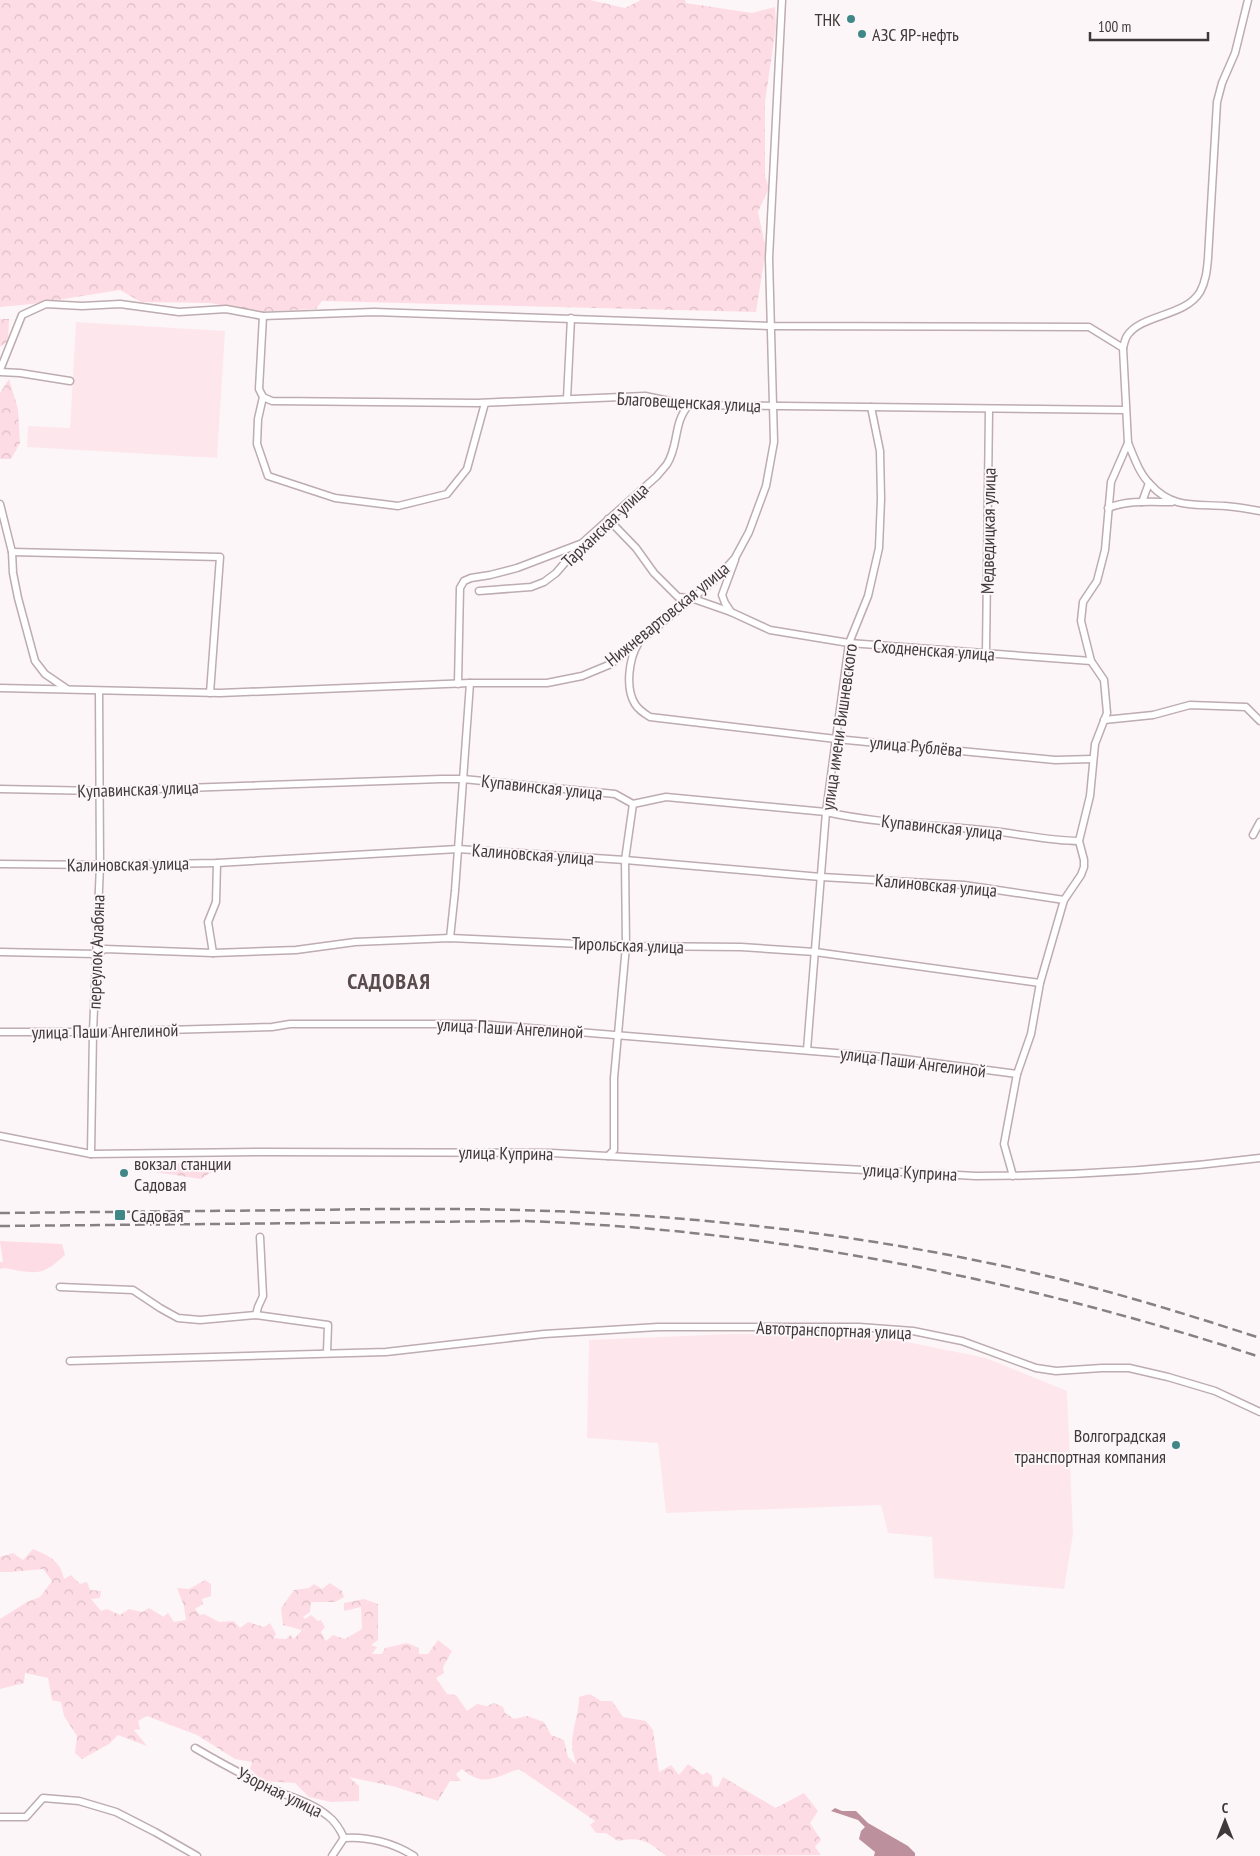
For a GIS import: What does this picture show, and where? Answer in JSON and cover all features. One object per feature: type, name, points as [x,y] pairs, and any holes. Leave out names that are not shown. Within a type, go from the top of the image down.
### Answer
[{"type":"street","name":"Нижневартовская улица","points":[[1,688],[210,693],[470,683],[548,683],[582,676],[611,664],[715,580],[735,558],[749,532],[766,486],[774,442],[769,258],[782,0]]},
{"type":"street","points":[[1248,0],[1235,53],[1222,83],[1217,102],[1205,280],[1199,294],[1190,303],[1136,328],[1126,337],[1123,348],[1128,443],[1139,469],[1149,484],[1161,495],[1173,502],[1184,505],[1228,506],[1260,511]]},
{"type":"street","points":[[70,382],[0,371],[22,315],[46,304],[82,306],[120,304],[179,312],[226,309],[263,316],[374,312],[772,326],[1089,327],[1123,348]]},
{"type":"street","points":[[263,316],[259,389],[263,397],[258,419],[257,444],[268,476],[334,498],[398,506],[447,494],[467,469],[485,403]]},
{"type":"street","points":[[567,400],[571,318]]},
{"type":"street","name":"Благовещенская улица","points":[[263,397],[272,401],[485,403],[645,396],[689,405],[1125,410]]},
{"type":"street","name":"Тарханская улица","points":[[479,590],[531,587],[544,582],[556,573],[581,544],[668,464],[678,423],[689,405]]},
{"type":"street","name":"улица имени Вишневского","points":[[807,1050],[826,812],[849,644],[868,596],[879,548],[880,451],[871,407]]},
{"type":"street","name":"Медведицкая улица","points":[[986,653],[989,409]]},
{"type":"street","points":[[1012,1176],[1004,1144],[1018,1074],[1031,1034],[1040,983],[1064,900],[1081,875],[1084,867],[1079,841],[1090,796],[1095,744],[1107,713],[1104,680],[1091,661],[1081,621],[1083,602],[1097,581],[1105,550],[1111,482],[1128,443]]},
{"type":"street","points":[[1142,502],[1149,484]]},
{"type":"street","points":[[1108,508],[1119,504],[1173,502]]},
{"type":"street","points":[[0,504],[12,552],[13,573],[18,598],[35,661],[45,674],[68,690]]},
{"type":"street","name":"Сходненская улица","points":[[608,520],[636,548],[654,573],[678,597],[692,598],[770,630],[849,644],[1091,661]]},
{"type":"street","points":[[458,684],[460,588],[464,581],[517,568],[581,544]]},
{"type":"street","points":[[12,552],[220,557],[210,693]]},
{"type":"street","points":[[559,553],[564,556],[566,562]]},
{"type":"street","points":[[730,612],[722,595],[735,558]]},
{"type":"street","name":"улица Рублёва","points":[[641,639],[633,653],[630,671],[631,690],[635,705],[650,717],[836,739],[1055,760],[1093,759]]},
{"type":"street","points":[[450,938],[470,683]]},
{"type":"street","name":"переулок Алабяна","points":[[91,1154],[93,1032],[100,865],[98,691]]},
{"type":"street","points":[[1104,720],[1153,715],[1190,704],[1246,707],[1260,721]]},
{"type":"street","name":"Купавинская улица","points":[[0,789],[100,791],[351,781],[463,779],[615,794],[633,804],[666,797],[826,812],[850,818],[994,831],[1060,841],[1079,841]]},
{"type":"street","points":[[608,1156],[614,1150],[614,1078],[626,946],[625,860],[633,804]]},
{"type":"street","points":[[1253,835],[1260,822]]},
{"type":"street","name":"Калиновская улица","points":[[0,864],[217,863],[458,849],[625,860],[821,877],[964,885],[1064,900]]},
{"type":"street","points":[[213,953],[208,922],[216,902],[217,863]]},
{"type":"street","name":"Тирольская улица","points":[[0,952],[96,954],[105,948],[213,953],[296,950],[354,942],[450,938],[815,952],[1040,983]]},
{"type":"street","name":"улица Паши Ангелиной","points":[[0,1032],[93,1032],[272,1027],[290,1024],[480,1024],[897,1058],[1018,1074]]},
{"type":"street","name":"улица Куприна","points":[[0,1136],[91,1154],[552,1153],[976,1176],[1159,1170],[1260,1158]]},
{"type":"street","points":[[256,1315],[263,1296],[260,1237]]},
{"type":"street","points":[[60,1286],[133,1290],[178,1318],[200,1320],[256,1315],[328,1325],[327,1352]]},
{"type":"street","name":"Автотранспортная улица","points":[[70,1361],[327,1352],[386,1352],[544,1334],[658,1327],[859,1327],[913,1331],[962,1341],[1036,1368],[1056,1371],[1129,1368],[1168,1377],[1215,1392],[1260,1412]]},
{"type":"street","name":"Узорная улица","points":[[195,1748],[219,1763],[284,1794],[308,1803],[329,1816],[344,1838]]},
{"type":"street","points":[[0,1816],[26,1817],[42,1798],[79,1801],[116,1812],[196,1856]]},
{"type":"street","points":[[332,1856],[344,1838],[358,1837],[400,1847],[414,1856]]},
{"type":"shaded area","points":[[76,322],[225,331],[217,458],[27,447],[28,426],[70,428]]},
{"type":"shaded area","points":[[731,1334],[873,1335],[986,1358],[1067,1391],[1073,1534],[1064,1589],[934,1578],[932,1537],[888,1533],[881,1505],[666,1513],[658,1443],[587,1438],[589,1340]]},
{"type":"shaded area","points":[[835,1808],[842,1811],[856,1811],[868,1823],[908,1846],[915,1853],[915,1856],[874,1856],[875,1852],[859,1839],[861,1831],[865,1827],[858,1820],[831,1811]]},
{"type":"green space","points":[[0,0],[590,0],[625,8],[641,0],[685,0],[686,3],[752,13],[775,7],[776,27],[765,102],[765,176],[769,188],[758,212],[766,249],[756,312],[322,301],[316,309],[252,312],[210,303],[141,302],[120,290],[32,304],[0,307]]},
{"type":"green space","points":[[0,319],[9,319],[8,341],[0,347]]},
{"type":"green space","points":[[9,379],[18,409],[20,443],[11,459],[0,459],[0,393]]},
{"type":"green space","points":[[144,1162],[210,1165],[217,1168],[201,1179],[142,1170]]},
{"type":"green space","points":[[0,1241],[62,1244],[65,1255],[43,1271],[31,1272],[6,1268],[0,1269],[0,1262],[3,1262]]},
{"type":"green space","points":[[33,1549],[57,1563],[64,1579],[71,1575],[80,1584],[87,1582],[90,1590],[101,1591],[100,1598],[91,1599],[101,1611],[107,1609],[120,1615],[129,1609],[142,1612],[149,1608],[164,1617],[168,1613],[174,1622],[186,1620],[184,1606],[177,1588],[189,1589],[205,1580],[211,1584],[211,1596],[202,1599],[203,1604],[195,1609],[200,1615],[204,1614],[219,1622],[234,1621],[240,1628],[248,1622],[264,1627],[270,1623],[276,1634],[274,1638],[286,1639],[290,1635],[294,1639],[302,1630],[283,1625],[281,1608],[294,1590],[309,1588],[314,1584],[322,1589],[330,1583],[342,1591],[344,1597],[335,1602],[311,1602],[310,1612],[303,1617],[305,1619],[311,1615],[318,1621],[321,1620],[325,1627],[321,1632],[326,1641],[333,1635],[345,1639],[362,1629],[361,1607],[344,1611],[344,1603],[364,1599],[378,1604],[378,1640],[371,1645],[377,1647],[372,1654],[382,1654],[385,1648],[407,1643],[419,1648],[419,1654],[428,1654],[438,1640],[452,1651],[443,1667],[444,1673],[436,1678],[447,1694],[456,1695],[467,1711],[477,1704],[487,1706],[494,1703],[503,1707],[505,1713],[514,1719],[527,1716],[544,1722],[551,1735],[564,1740],[568,1757],[576,1764],[572,1745],[579,1697],[590,1694],[601,1701],[612,1701],[623,1717],[646,1721],[653,1730],[659,1772],[671,1765],[679,1775],[688,1764],[703,1775],[707,1772],[712,1776],[713,1786],[718,1787],[723,1777],[776,1808],[804,1793],[818,1811],[810,1823],[821,1840],[815,1847],[821,1855],[666,1856],[644,1841],[633,1839],[618,1841],[606,1833],[596,1833],[590,1825],[595,1821],[519,1769],[496,1778],[483,1779],[470,1775],[462,1769],[456,1774],[461,1781],[450,1781],[438,1801],[396,1787],[349,1777],[359,1786],[359,1801],[331,1802],[309,1797],[295,1783],[263,1781],[250,1769],[252,1762],[235,1759],[197,1735],[147,1716],[138,1721],[140,1729],[134,1730],[147,1746],[118,1735],[109,1744],[82,1759],[75,1753],[77,1736],[64,1716],[61,1702],[52,1700],[48,1678],[25,1673],[24,1683],[0,1689],[0,1619],[27,1602],[40,1597],[52,1581],[43,1569],[0,1572],[0,1557],[13,1553],[23,1560]]},
{"type":"railway","points":[[0,1213],[483,1209],[615,1214],[751,1225],[890,1244],[981,1261],[1056,1278],[1114,1294],[1260,1338]]},
{"type":"railway","points":[[0,1226],[525,1221],[619,1226],[712,1235],[805,1247],[989,1282],[1080,1304],[1260,1357]]},
{"type":"place","name":"ТНК","points":[[851,19]]},
{"type":"place","name":"АЗС ЯР-нефть","points":[[862,34]]},
{"type":"place","name":"вокзал станции Садовая","points":[[124,1173]]},
{"type":"place","name":"Садовая","points":[[120,1215]]},
{"type":"place","name":"Волгоградская транспортная компания","points":[[1176,1445]]},
{"type":"district","name":"САДОВАЯ","points":[[389,981]]}]
